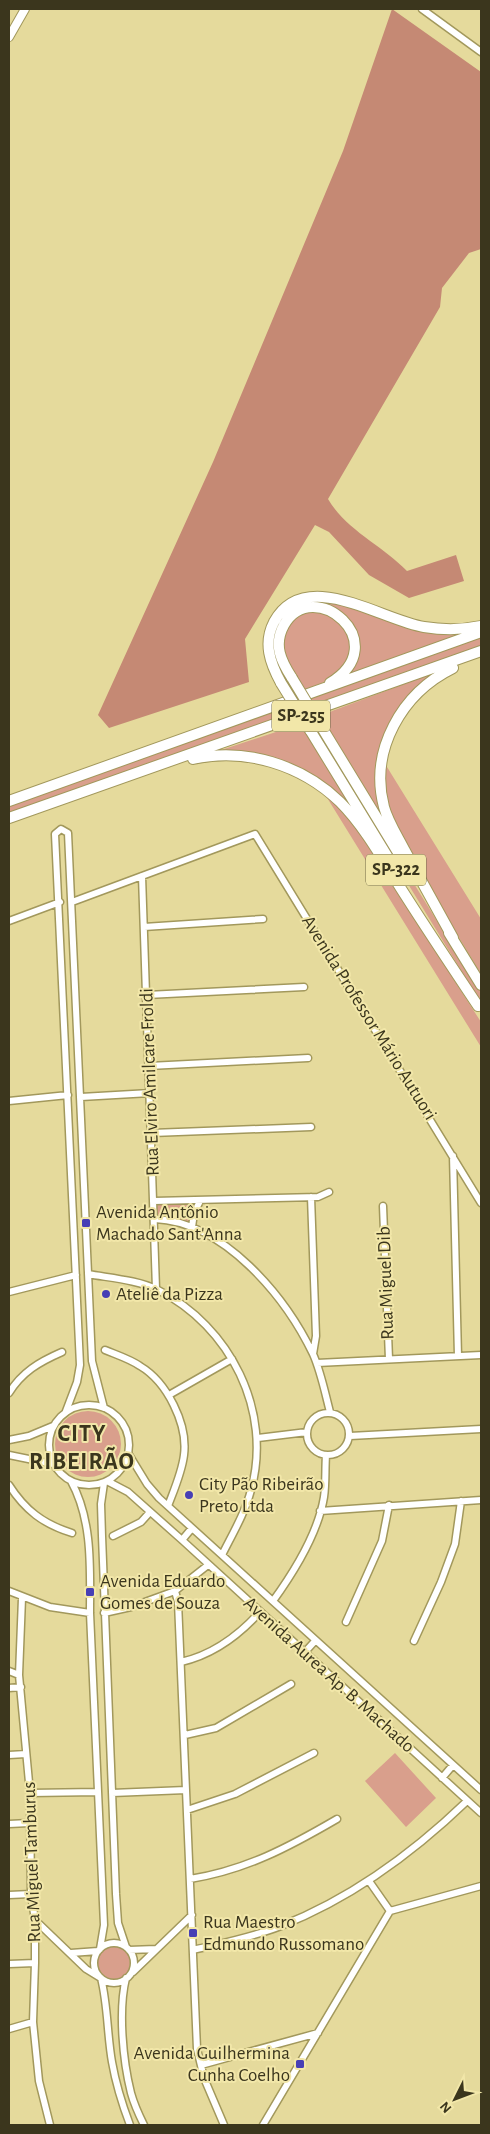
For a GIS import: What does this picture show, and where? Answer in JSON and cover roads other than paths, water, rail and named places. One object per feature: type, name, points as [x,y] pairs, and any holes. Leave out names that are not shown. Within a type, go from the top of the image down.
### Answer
[{"type":"highway","name":"SP-322","points":[[480,1008],[281,683],[269,653],[268,642],[270,630],[282,611],[303,599],[318,596],[340,598],[390,618],[424,627],[456,629],[481,626]]},
{"type":"highway","name":"SP-322","points":[[314,694],[341,676],[353,658],[355,644],[352,634],[338,615],[323,608],[310,608],[298,611],[286,621],[279,637],[278,649],[282,662],[481,985]]},
{"type":"highway","name":"SP-255","points":[[9,801],[314,694],[481,632]]},
{"type":"highway","name":"SP-255","points":[[9,818],[481,653]]},
{"type":"highway","points":[[452,938],[386,813],[382,794],[382,765],[386,744],[394,724],[417,692],[437,676],[481,653]]},
{"type":"highway","points":[[120,780],[195,759],[228,756],[264,760],[283,766],[310,779],[341,803],[360,827],[480,1008]]},
{"type":"main road","points":[[9,37],[23,11]]},
{"type":"street","points":[[422,9],[481,52]]},
{"type":"street","points":[[104,1408],[92,1361],[70,865],[68,833],[61,829],[55,834],[60,902],[80,1365],[77,1382],[66,1411],[53,1426],[49,1438],[49,1452],[53,1464],[71,1481],[81,1499],[85,1515],[90,1575],[90,1613],[104,1925],[99,1950],[94,1960],[94,1967],[101,1978],[106,1998],[112,2061],[119,2098],[130,2125]]},
{"type":"street","name":"Avenida Professor Mário Autuori","points":[[142,876],[255,834],[481,1203]]},
{"type":"street","points":[[57,865],[70,865]]},
{"type":"street","points":[[72,902],[142,876]]},
{"type":"street","name":"Rua Elviro Amilcare Froldi","points":[[142,876],[156,1289]]},
{"type":"street","points":[[9,921],[60,902]]},
{"type":"street","points":[[144,927],[263,919]]},
{"type":"street","points":[[147,995],[304,987]]},
{"type":"street","points":[[64,1001],[76,1000]]},
{"type":"street","points":[[149,1066],[308,1058]]},
{"type":"street","points":[[81,1097],[150,1094]]},
{"type":"street","points":[[9,1101],[68,1095]]},
{"type":"street","points":[[152,1133],[311,1127]]},
{"type":"street","points":[[453,1156],[458,1356]]},
{"type":"street","points":[[72,1187],[84,1186]]},
{"type":"street","points":[[154,1201],[311,1197],[329,1192]]},
{"type":"street","points":[[311,1197],[316,1336],[313,1354]]},
{"type":"street","points":[[192,1227],[194,1214],[200,1201]]},
{"type":"street","name":"Rua Miguel Dib","points":[[383,1206],[389,1359]]},
{"type":"street","points":[[155,1218],[167,1219],[192,1227],[230,1249],[271,1286],[313,1354],[330,1412]]},
{"type":"street","points":[[88,1274],[156,1289],[178,1302],[204,1322],[222,1342],[248,1389],[258,1438],[252,1488],[243,1513],[222,1555]]},
{"type":"street","points":[[9,1292],[76,1275]]},
{"type":"street","points":[[78,1316],[90,1316]]},
{"type":"street","points":[[106,1350],[141,1366],[169,1395],[179,1420],[184,1442],[182,1467],[168,1506]]},
{"type":"street","points":[[9,1393],[18,1378],[30,1368],[62,1352]]},
{"type":"street","points":[[317,1363],[481,1355]]},
{"type":"street","points":[[169,1395],[232,1359]]},
{"type":"street","points":[[66,1411],[89,1404],[104,1408],[112,1412],[124,1425],[129,1441],[128,1452],[121,1470],[106,1482],[84,1485],[71,1481]]},
{"type":"street","points":[[330,1412],[342,1418],[349,1429],[350,1436],[344,1448],[339,1452],[326,1455],[320,1453],[310,1444],[307,1432],[312,1420],[323,1413],[330,1412]]},
{"type":"street","points":[[9,1440],[29,1436],[53,1426]]},
{"type":"street","points":[[350,1436],[481,1429]]},
{"type":"street","points":[[258,1438],[307,1432]]},
{"type":"street","name":"Avenida Aurea Ap. B. Machado","points":[[128,1452],[147,1484],[168,1506],[315,1641],[481,1789]]},
{"type":"street","points":[[9,1454],[53,1464]]},
{"type":"street","points":[[273,1601],[292,1574],[305,1550],[320,1510],[324,1498],[326,1455]]},
{"type":"street","points":[[106,1482],[101,1504],[118,1923],[134,1964],[127,1977],[123,2010],[125,2058],[131,2094],[144,2125]]},
{"type":"street","name":"Avenida Aurea Ap. B. Machado","points":[[106,1482],[128,1492],[481,1813]]},
{"type":"street","points":[[9,1485],[31,1514],[51,1526],[72,1533]]},
{"type":"street","points":[[320,1510],[481,1500]]},
{"type":"street","points":[[414,1641],[441,1582],[455,1544],[461,1501]]},
{"type":"street","points":[[346,1622],[382,1541],[389,1505]]},
{"type":"street","points":[[113,1536],[141,1522],[150,1512]]},
{"type":"street","points":[[182,1540],[192,1528]]},
{"type":"street","points":[[104,1613],[175,1591],[208,1566]]},
{"type":"street","points":[[90,1575],[103,1574]]},
{"type":"street","points":[[9,1591],[22,1598],[50,1607],[90,1613]]},
{"type":"street","points":[[175,1591],[178,1602],[185,1735],[197,2049],[209,2091],[224,2125]]},
{"type":"street","name":"Rua Miguel Tamburus","points":[[22,1598],[19,1674],[30,1793],[31,1894],[35,1920],[36,1963],[33,2022],[39,2081],[50,2125]]},
{"type":"street","points":[[181,1662],[196,1659],[229,1640],[243,1630],[259,1612]]},
{"type":"street","points":[[305,1652],[315,1641]]},
{"type":"street","points":[[9,1671],[19,1674]]},
{"type":"street","points":[[185,1735],[216,1728],[291,1684]]},
{"type":"street","points":[[9,1688],[21,1688]]},
{"type":"street","points":[[95,1703],[108,1702]]},
{"type":"street","points":[[187,1810],[235,1794],[314,1753]]},
{"type":"street","points":[[9,1755],[26,1754]]},
{"type":"street","points":[[442,1778],[453,1765]]},
{"type":"street","points":[[112,1793],[186,1790]]},
{"type":"street","points":[[30,1793],[98,1792]]},
{"type":"street","points":[[193,1950],[281,1926],[316,1910],[369,1881],[415,1848],[467,1801]]},
{"type":"street","points":[[190,1879],[247,1865],[288,1848],[337,1819]]},
{"type":"street","points":[[9,1824],[29,1823]]},
{"type":"street","points":[[102,1876],[116,1876]]},
{"type":"street","points":[[369,1881],[390,1911]]},
{"type":"street","points":[[263,2125],[390,1911],[481,1886]]},
{"type":"street","points":[[9,1895],[31,1894]]},
{"type":"street","points":[[35,1920],[92,1974],[109,1982],[118,1982],[127,1977],[192,1914]]},
{"type":"street","points":[[70,1953],[99,1950],[112,1943],[127,1949],[156,1949]]},
{"type":"street","points":[[9,1964],[36,1963]]},
{"type":"street","points":[[9,2029],[33,2022]]},
{"type":"street","points":[[201,2066],[318,2033]]},
{"type":"street","points":[[304,2036],[313,2041]]},
{"type":"street","points":[[119,2098],[131,2094]]},
{"type":"place","name":"Avenida Antônio Machado Sant'Anna","points":[[86,1223]]},
{"type":"place","name":"Ateliê da Pizza","points":[[106,1294]]},
{"type":"place","name":"City Pão Ribeirão Preto Ltda","points":[[189,1495]]},
{"type":"place","name":"Avenida Eduardo Gomes de Souza","points":[[90,1592]]},
{"type":"place","name":"Rua Maestro Edmundo Russomano","points":[[193,1933]]},
{"type":"place","name":"Avenida Guilhermina Cunha Coelho","points":[[300,2064]]},
{"type":"district","name":"CITY RIBEIRÃO","points":[[82,1448]]}]
